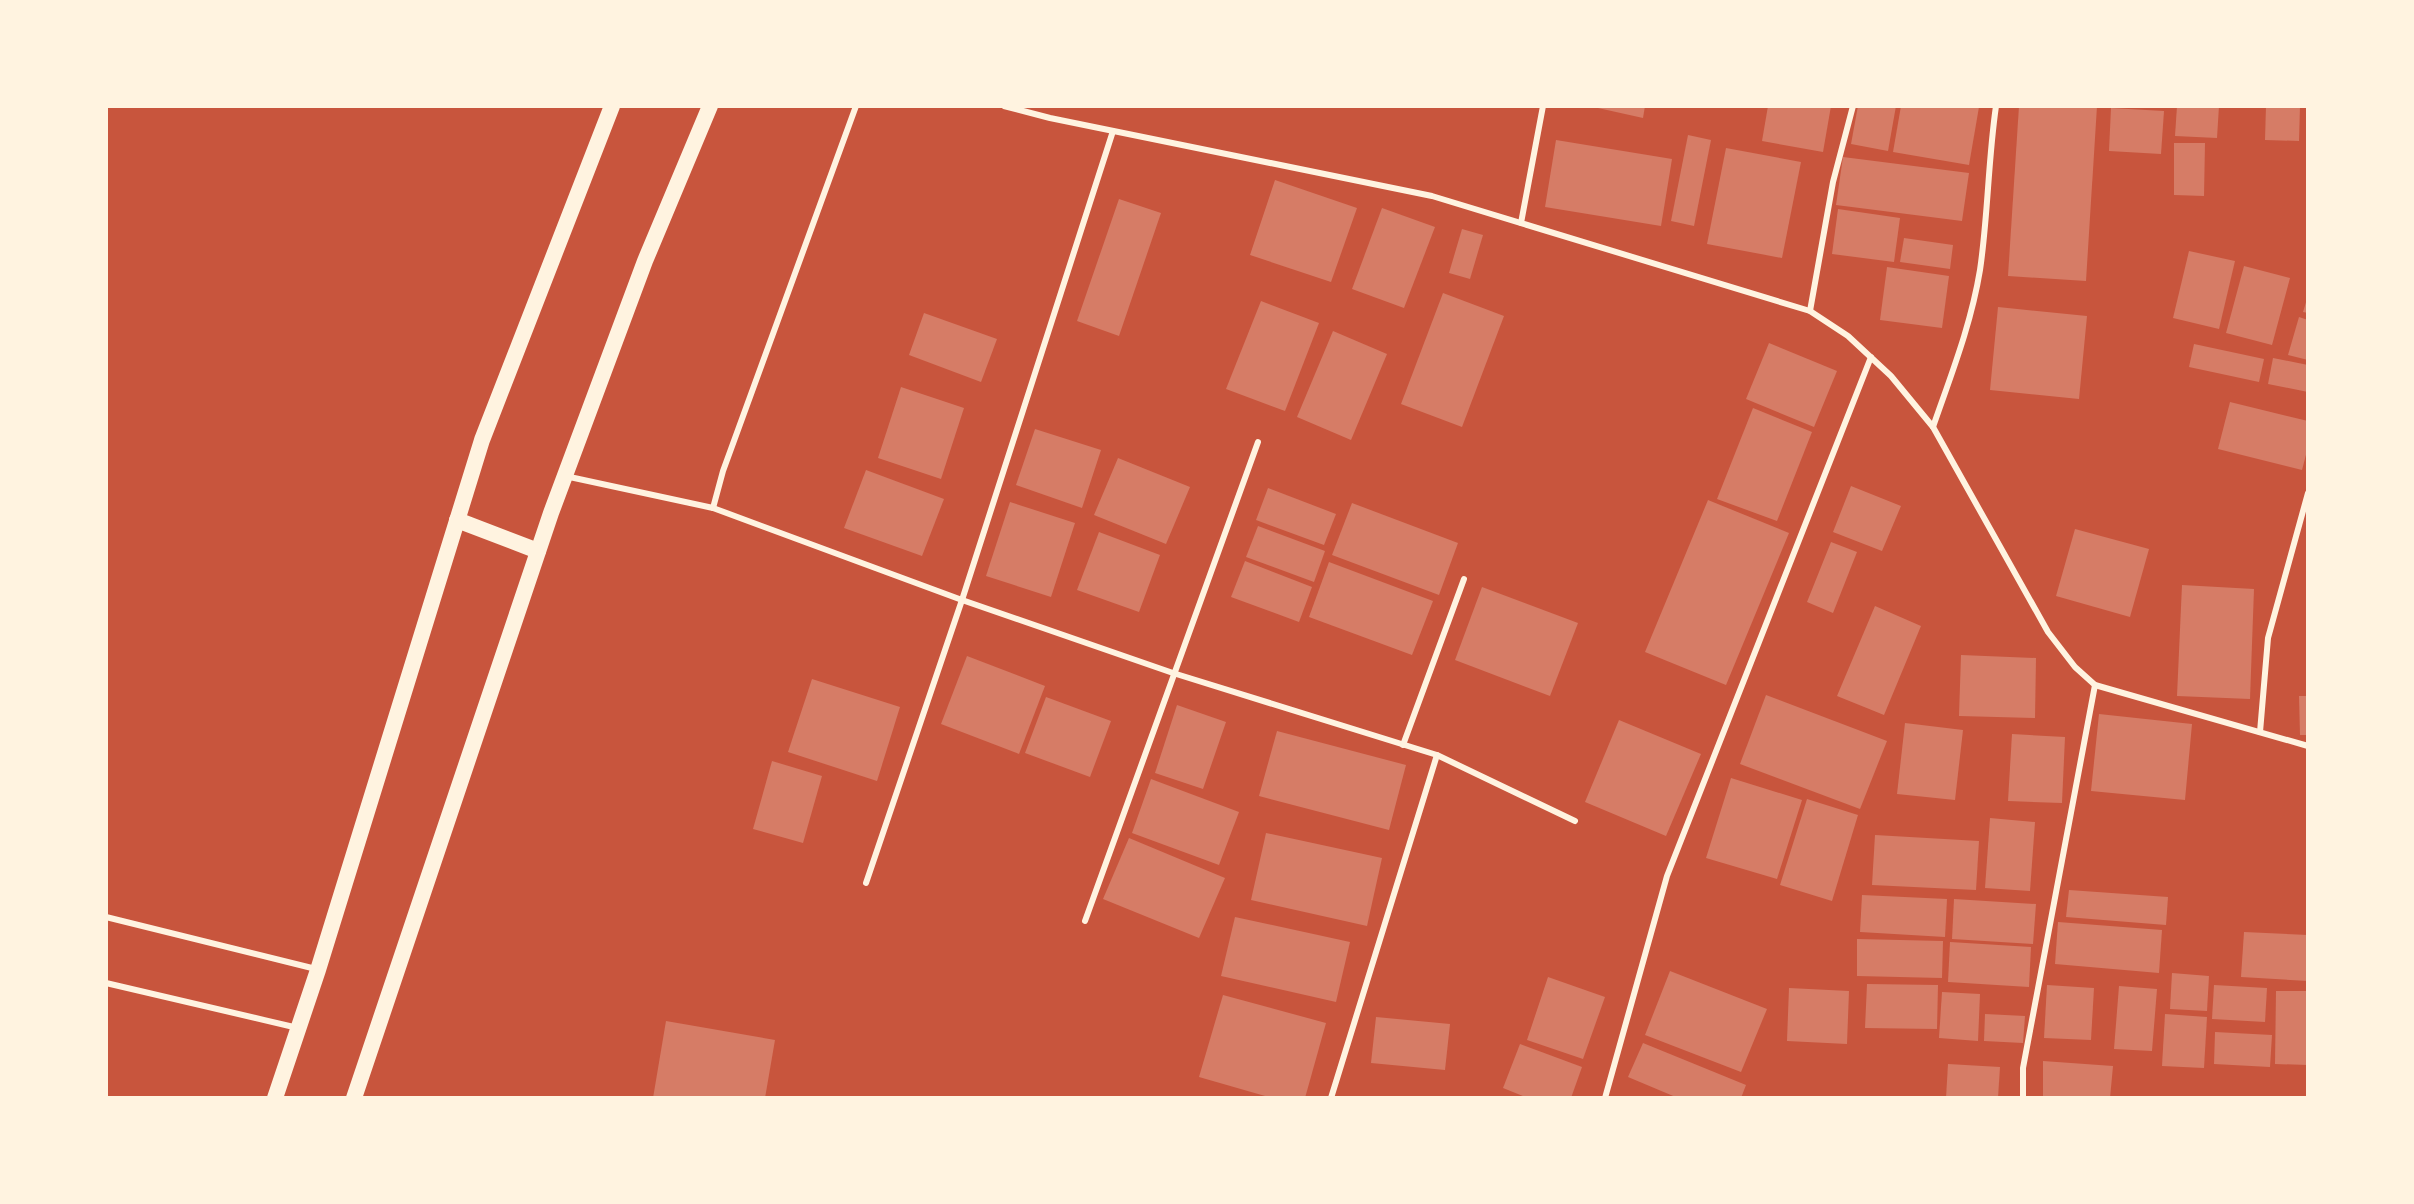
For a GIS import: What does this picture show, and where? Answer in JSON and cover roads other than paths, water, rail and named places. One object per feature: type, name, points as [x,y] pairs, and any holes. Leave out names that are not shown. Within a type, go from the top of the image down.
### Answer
[{"type":"highway","points":[[275,1098],[318,970],[482,441],[612,106]]},
{"type":"highway","points":[[354,1098],[564,476],[645,261],[710,106]]},
{"type":"highway","points":[[457,520],[538,551]]},
{"type":"street","points":[[713,508],[723,471],[856,106]]},
{"type":"street","points":[[1004,106],[1113,131],[1432,196],[1810,311],[1848,336],[1871,357],[1891,376],[1933,427],[2048,632],[2075,667],[2095,685],[2307,746]]},
{"type":"street","points":[[1521,223],[1543,106]]},
{"type":"street","points":[[1810,311],[1833,182],[1853,106]]},
{"type":"street","points":[[1933,427],[1968,327],[1980,269],[1996,106]]},
{"type":"street","points":[[866,883],[962,600],[1113,131]]},
{"type":"street","points":[[1605,1098],[1667,876],[1871,357]]},
{"type":"street","points":[[1085,921],[1258,442]]},
{"type":"street","points":[[564,476],[713,508],[962,600],[1173,673],[1437,755],[1575,821]]},
{"type":"street","points":[[2260,732],[2268,638],[2307,493]]},
{"type":"street","points":[[1403,745],[1464,579]]},
{"type":"street","points":[[2022,1098],[2023,1068],[2095,685]]},
{"type":"street","points":[[1331,1098],[1437,755]]},
{"type":"street","points":[[106,917],[318,970]]},
{"type":"street","points":[[106,983],[298,1028]]}]
